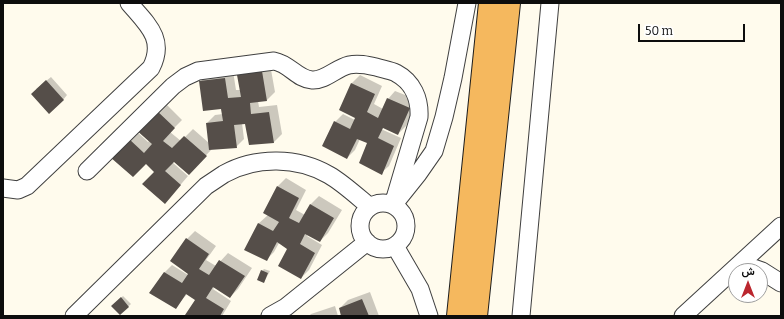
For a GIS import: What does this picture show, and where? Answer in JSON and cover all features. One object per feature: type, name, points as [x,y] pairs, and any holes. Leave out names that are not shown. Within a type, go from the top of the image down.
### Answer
[{"type":"highway","points":[[458,316],[490,3]]},
{"type":"highway","points":[[476,316],[509,3]]},
{"type":"street","points":[[3,188],[18,190],[27,186],[151,68],[157,54],[156,40],[150,27],[129,3]]},
{"type":"street","points":[[393,205],[434,151],[444,118],[453,78],[467,3]]},
{"type":"street","points":[[521,316],[550,3]]},
{"type":"street","points":[[86,171],[173,86],[198,71],[274,61],[285,64],[305,79],[315,80],[324,77],[346,65],[359,64],[395,72],[403,77],[409,84],[418,99],[419,117],[393,205]]},
{"type":"street","points":[[74,316],[206,186],[224,174],[245,165],[266,161],[288,162],[310,166],[330,176],[370,207]]},
{"type":"street","points":[[384,203],[393,205],[402,213],[406,223],[406,229],[403,239],[395,246],[380,249],[367,242],[361,232],[360,226],[363,216],[370,207],[384,203]]},
{"type":"street","points":[[743,263],[781,226]]},
{"type":"street","points":[[270,316],[286,307],[367,242]]},
{"type":"street","points":[[395,246],[420,289],[429,316]]},
{"type":"street","points":[[768,275],[781,283]]},
{"type":"street","points":[[683,316],[728,276]]},
{"type":"building","points":[[262,71],[267,101],[250,103],[251,114],[269,112],[274,143],[249,145],[245,124],[234,125],[237,148],[209,150],[206,123],[223,121],[221,109],[203,111],[199,81],[225,78],[228,98],[241,97],[237,75]]},
{"type":"building","points":[[46,80],[64,100],[49,114],[31,94]]},
{"type":"building","points":[[351,83],[375,94],[367,112],[378,118],[387,98],[410,108],[398,135],[383,128],[378,138],[394,146],[382,175],[359,163],[367,143],[357,139],[347,159],[322,146],[334,121],[350,129],[355,118],[339,110]]},
{"type":"building","points":[[155,109],[175,128],[163,141],[172,148],[184,136],[207,156],[189,175],[174,162],[165,171],[181,185],[165,204],[142,184],[154,172],[146,164],[133,177],[110,157],[128,138],[144,153],[152,144],[135,129]]},
{"type":"building","points":[[277,186],[299,198],[289,218],[299,223],[310,204],[334,218],[320,242],[305,234],[300,244],[315,253],[301,279],[278,266],[287,249],[277,242],[267,261],[244,250],[258,223],[273,231],[279,222],[263,213]]},
{"type":"building","points":[[186,238],[209,254],[199,269],[209,275],[219,260],[245,276],[230,298],[213,287],[206,298],[224,309],[220,316],[185,315],[195,300],[186,294],[176,309],[149,293],[164,272],[182,283],[188,274],[170,261]]},
{"type":"building","points":[[261,270],[268,273],[264,283],[257,280]]},
{"type":"building","points":[[121,297],[129,307],[120,315],[111,306]]},
{"type":"building","points":[[362,299],[369,316],[341,316],[339,308]]}]
